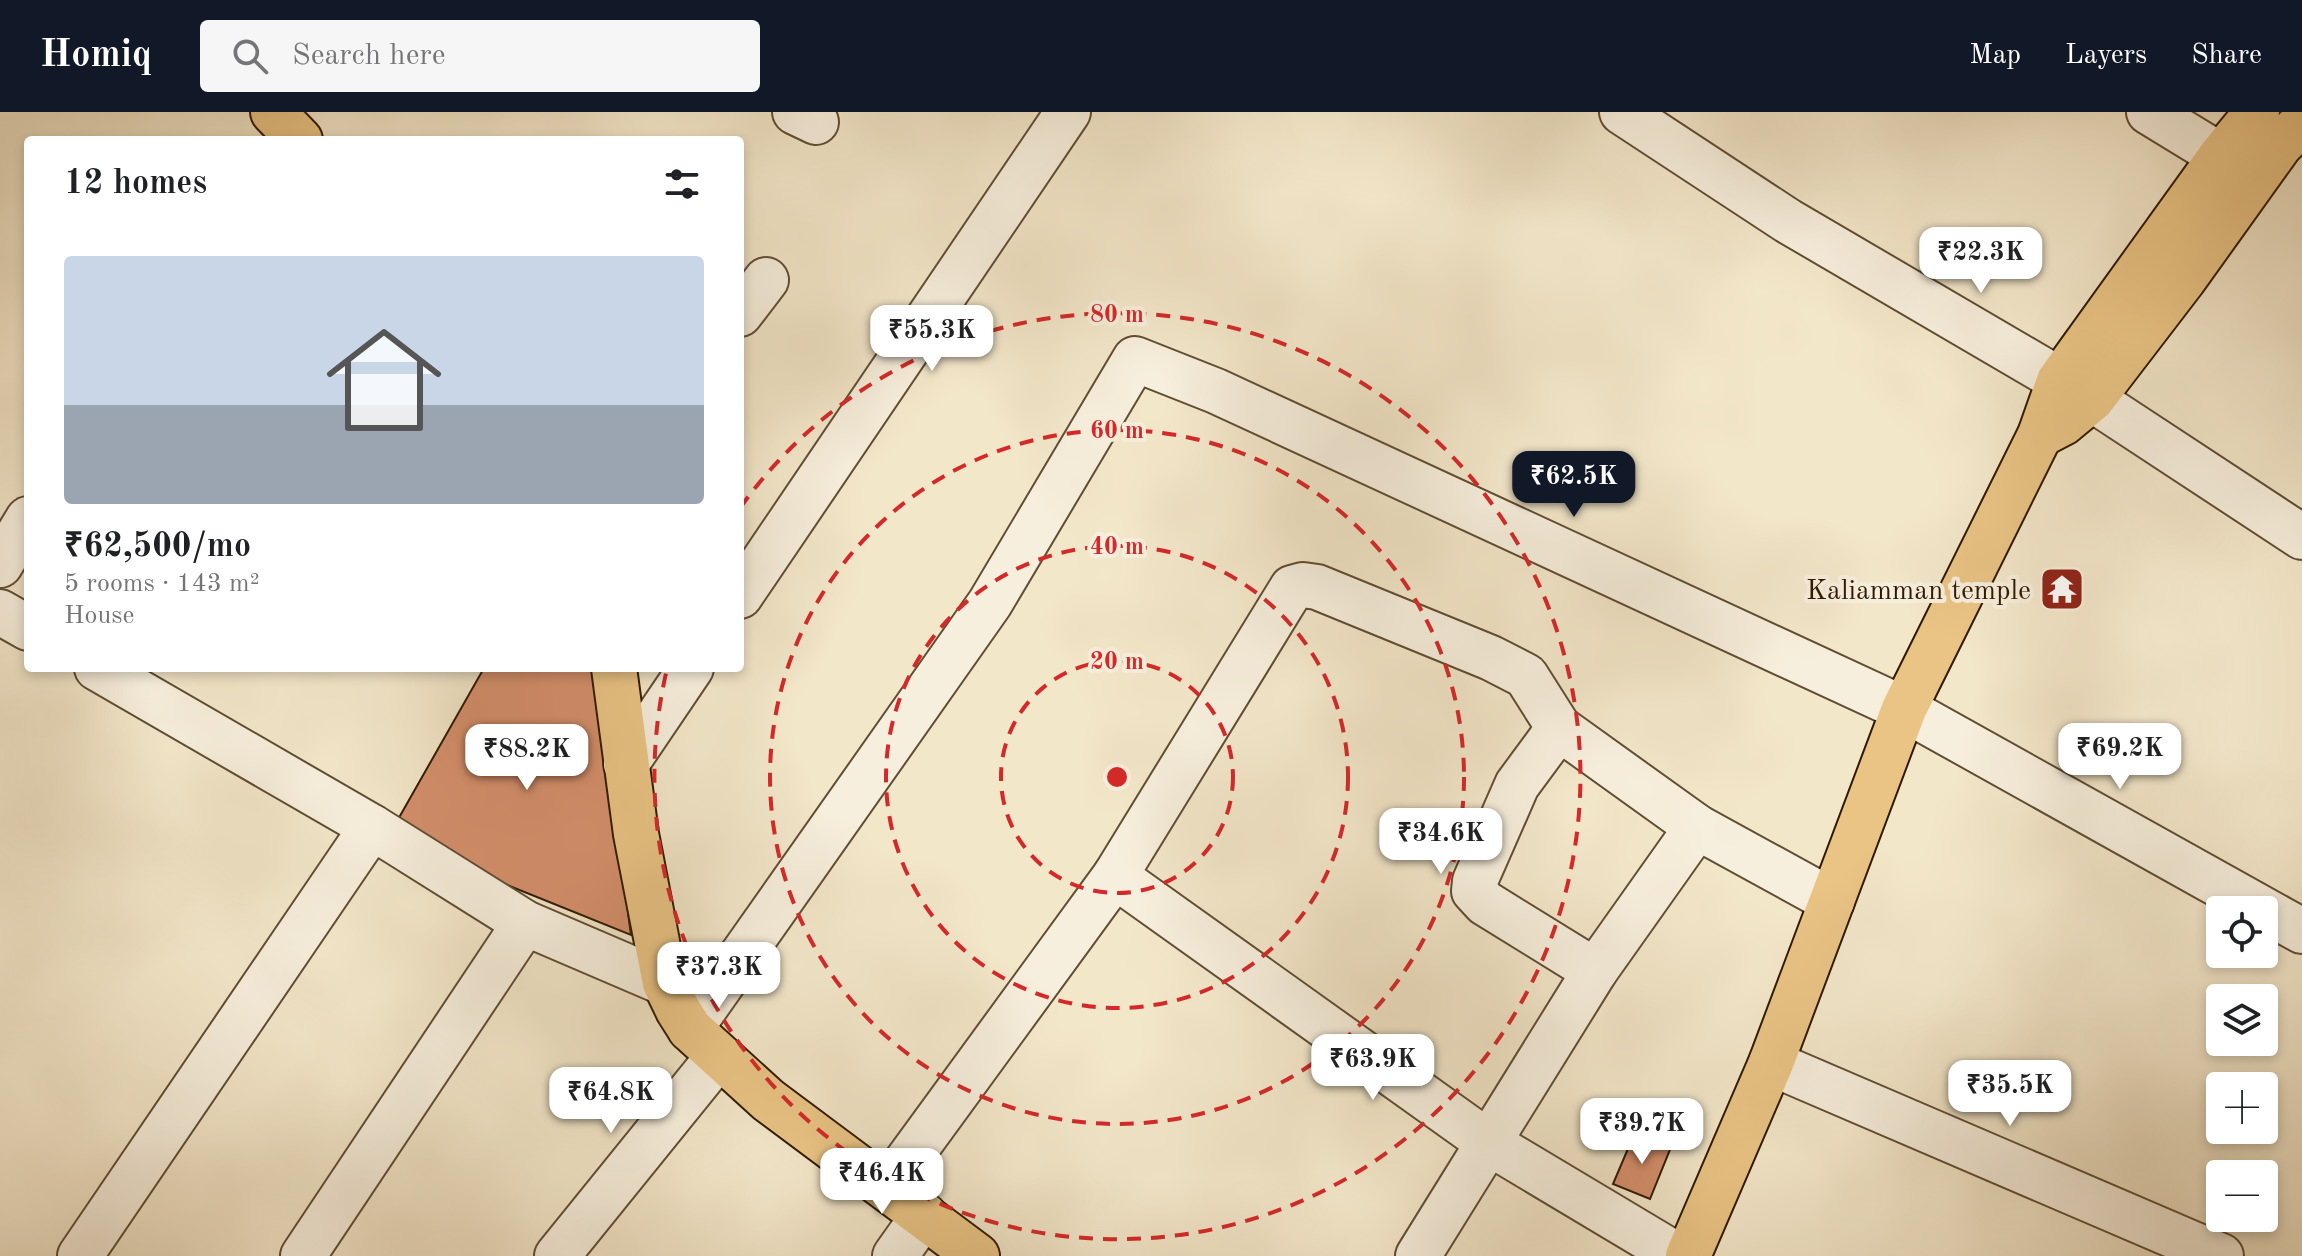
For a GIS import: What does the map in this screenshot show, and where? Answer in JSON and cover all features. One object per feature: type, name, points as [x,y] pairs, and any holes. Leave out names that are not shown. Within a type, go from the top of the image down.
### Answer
[{"type":"main road","points":[[1688,1256],[1771,1063],[1904,709],[2040,435],[2075,390],[2221,156],[2257,112]]},
{"type":"main road","points":[[2075,390],[2184,279],[2280,145],[2302,123]]},
{"type":"main road","points":[[614,672],[636,834],[665,983],[704,1043],[768,1100],[977,1256]]},
{"type":"street","points":[[744,590],[1068,112]]},
{"type":"street","points":[[1622,112],[1788,221],[2075,390],[2302,537]]},
{"type":"street","points":[[2149,112],[2221,156]]},
{"type":"street","points":[[744,309],[766,280]]},
{"type":"street","points":[[557,1256],[704,1043],[990,603],[1135,359],[1216,391],[1904,709],[2302,931]]},
{"type":"street","points":[[0,565],[24,526]]},
{"type":"street","points":[[888,1187],[1115,876],[1292,588],[1303,585],[1317,587],[1491,658],[1526,676],[1559,728],[1697,827],[1832,901]]},
{"type":"street","points":[[0,612],[24,626]]},
{"type":"street","points":[[104,672],[372,827],[525,923],[665,983]]},
{"type":"street","points":[[626,764],[688,672]]},
{"type":"street","points":[[1559,728],[1517,785],[1475,881],[1474,891],[1485,903],[1595,971]]},
{"type":"street","points":[[80,1256],[372,827]]},
{"type":"street","points":[[1418,1256],[1595,971],[1697,827]]},
{"type":"street","points":[[1115,876],[1489,1143],[1678,1256]]},
{"type":"street","points":[[303,1256],[525,923]]},
{"type":"street","points":[[1771,1063],[2221,1256]]},
{"type":"street","points":[[895,1256],[924,1215]]},
{"type":"building","points":[[482,672],[596,672],[631,935],[388,837]]},
{"type":"building","points":[[1635,1132],[1671,1147],[1650,1199],[1613,1184]]},
{"type":"place","name":"Kaliamman temple","points":[[2062,589]]}]
